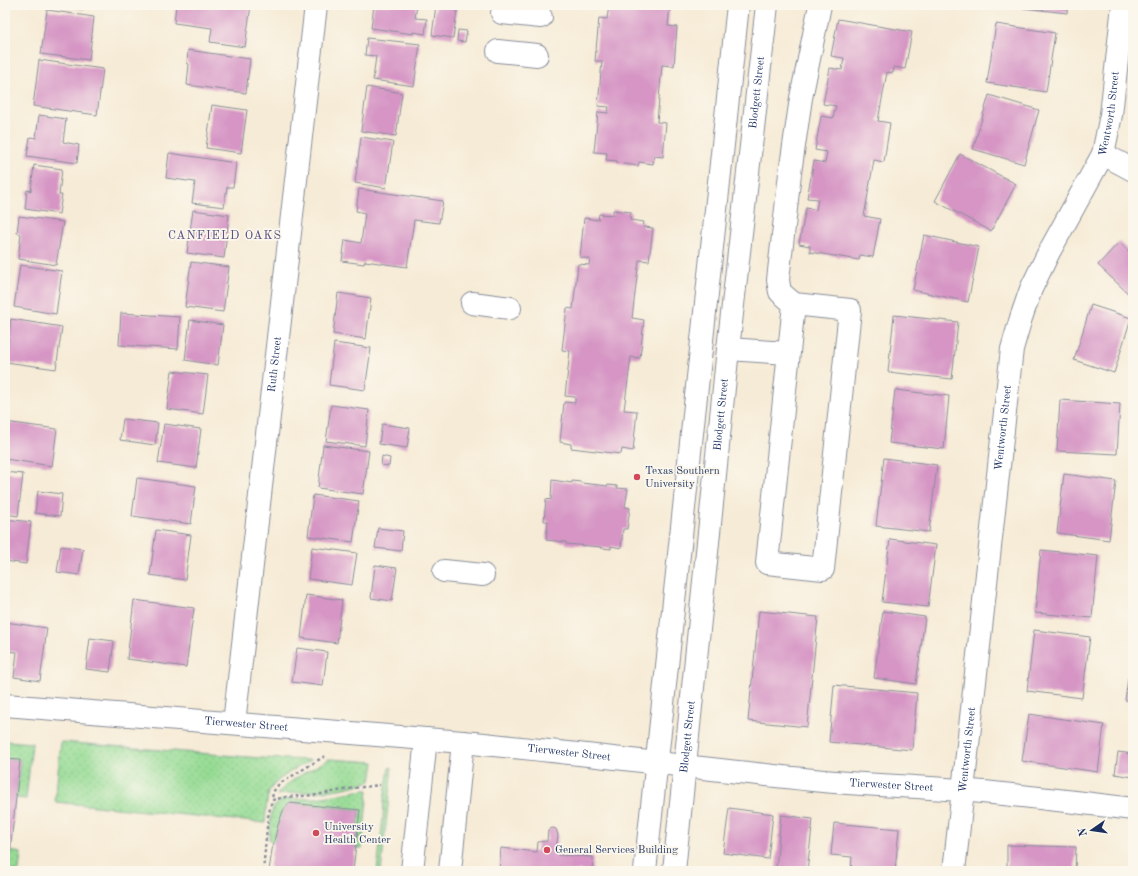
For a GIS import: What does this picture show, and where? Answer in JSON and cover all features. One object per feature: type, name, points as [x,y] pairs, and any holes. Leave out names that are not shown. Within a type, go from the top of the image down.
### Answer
[{"type":"street","name":"Ruth Street","points":[[234,723],[316,5]]},
{"type":"street","points":[[646,871],[738,5]]},
{"type":"street","name":"Blodgett Street","points":[[674,871],[728,349],[767,5]]},
{"type":"street","points":[[794,304],[767,563],[823,569],[850,310],[794,304],[780,292],[778,280],[800,98],[820,5]]},
{"type":"street","name":"Wentworth Street","points":[[954,871],[1012,348],[1031,289],[1049,252],[1103,154],[1112,115],[1123,5]]},
{"type":"street","points":[[502,13],[541,17]]},
{"type":"street","points":[[498,51],[537,54]]},
{"type":"street","points":[[1103,154],[1133,170]]},
{"type":"street","points":[[472,303],[510,308]]},
{"type":"street","points":[[701,346],[788,353]]},
{"type":"street","points":[[444,571],[482,575]]},
{"type":"street","name":"Tierwester Street","points":[[5,705],[463,742],[815,780],[963,790],[1133,809]]},
{"type":"street","points":[[412,871],[426,739]]},
{"type":"street","points":[[450,871],[463,742]]},
{"type":"path","points":[[263,871],[268,817],[274,792],[280,784],[325,756]]},
{"type":"path","points":[[272,800],[380,785]]},
{"type":"green space","points":[[6,741],[32,743],[26,799],[16,798],[20,760],[5,759]]},
{"type":"green space","points":[[61,742],[260,758],[311,760],[281,778],[272,787],[267,799],[265,823],[55,802]]},
{"type":"green space","points":[[329,759],[374,762],[371,781],[356,786],[332,790],[277,795],[294,779]]},
{"type":"green space","points":[[392,767],[381,871],[377,871],[384,800],[389,768]]},
{"type":"green space","points":[[368,790],[362,849],[355,848],[360,810],[290,803],[283,812],[274,842],[269,840],[273,808],[280,801],[287,799],[317,798]]},
{"type":"green space","points":[[10,851],[21,853],[19,871],[8,871]]},
{"type":"building","points":[[59,5],[85,5],[84,9]]},
{"type":"building","points":[[176,5],[251,5],[245,47],[210,42],[212,28],[174,23]]},
{"type":"building","points":[[374,5],[417,5],[415,18],[427,19],[425,34],[413,32],[413,34],[371,28]]},
{"type":"building","points":[[436,5],[458,5],[453,38],[432,35]]},
{"type":"building","points":[[609,5],[670,5],[668,26],[677,27],[674,66],[662,65],[657,122],[666,123],[663,157],[654,156],[653,164],[639,162],[638,166],[617,163],[617,161],[606,160],[607,153],[594,152],[598,112],[608,113],[609,107],[598,106],[602,61],[595,61],[599,18],[607,19]]},
{"type":"building","points":[[1023,5],[1068,5],[1067,13],[1023,8]]},
{"type":"building","points":[[47,10],[94,17],[89,60],[41,54]]},
{"type":"building","points":[[838,19],[912,32],[905,69],[894,67],[893,73],[887,72],[878,121],[890,123],[884,162],[874,160],[864,216],[880,219],[873,257],[860,255],[859,260],[810,252],[810,246],[799,244],[806,208],[816,210],[818,199],[807,198],[814,161],[825,163],[827,152],[815,150],[821,116],[833,118],[836,106],[823,104],[830,68],[842,70],[844,58],[831,56]]},
{"type":"building","points":[[996,24],[1055,33],[1046,92],[987,83]]},
{"type":"building","points":[[458,30],[467,31],[465,42],[457,41]]},
{"type":"building","points":[[367,38],[420,44],[414,86],[373,80],[376,56],[365,55]]},
{"type":"building","points":[[188,50],[250,59],[246,93],[187,85],[189,64],[187,63]]},
{"type":"building","points":[[39,60],[103,69],[97,115],[33,106]]},
{"type":"building","points":[[367,87],[402,93],[396,136],[361,131]]},
{"type":"building","points":[[989,95],[1039,110],[1024,164],[973,149]]},
{"type":"building","points":[[212,105],[247,110],[241,153],[206,148]]},
{"type":"building","points":[[39,115],[66,119],[63,142],[79,145],[77,163],[27,156],[30,137],[36,138]]},
{"type":"building","points":[[361,137],[393,142],[386,188],[355,183]]},
{"type":"building","points":[[169,153],[236,163],[233,187],[227,187],[224,207],[192,203],[195,182],[166,178]]},
{"type":"building","points":[[960,154],[1016,184],[991,231],[935,201]]},
{"type":"building","points":[[34,165],[62,169],[59,195],[62,195],[59,214],[25,209],[27,190],[31,191]]},
{"type":"building","points":[[359,189],[443,201],[439,223],[414,220],[407,267],[365,261],[364,264],[342,261],[345,240],[361,243],[365,213],[356,211]]},
{"type":"building","points":[[193,210],[229,215],[224,258],[187,253]]},
{"type":"building","points":[[613,210],[631,212],[630,220],[644,222],[643,227],[653,228],[649,261],[639,260],[632,318],[644,320],[640,358],[631,357],[624,410],[637,411],[633,451],[622,449],[621,454],[571,448],[571,444],[560,442],[564,402],[575,403],[575,397],[565,396],[570,351],[562,350],[567,308],[573,309],[578,264],[589,265],[590,259],[580,257],[584,218],[598,220],[599,214],[613,215]]},
{"type":"building","points":[[19,216],[63,222],[56,265],[18,259],[21,234],[17,233]]},
{"type":"building","points":[[924,235],[979,247],[968,302],[913,290]]},
{"type":"building","points":[[1119,242],[1133,255],[1133,298],[1098,265]]},
{"type":"building","points":[[191,262],[229,267],[223,312],[185,307]]},
{"type":"building","points":[[20,265],[62,271],[56,314],[14,307]]},
{"type":"building","points":[[338,293],[371,298],[366,339],[333,334]]},
{"type":"building","points":[[1091,305],[1131,318],[1114,373],[1074,360]]},
{"type":"building","points":[[121,313],[180,317],[178,349],[119,345]]},
{"type":"building","points":[[894,315],[958,322],[952,379],[888,372]]},
{"type":"building","points":[[11,319],[62,327],[56,369],[6,362]]},
{"type":"building","points":[[190,320],[223,325],[218,365],[185,360]]},
{"type":"building","points":[[334,343],[371,348],[365,390],[329,385]]},
{"type":"building","points":[[172,371],[208,375],[203,414],[167,409]]},
{"type":"building","points":[[895,390],[949,396],[944,449],[889,443]]},
{"type":"building","points":[[1060,400],[1120,404],[1117,454],[1057,451]]},
{"type":"building","points":[[331,405],[369,410],[365,446],[326,441]]},
{"type":"building","points":[[123,419],[158,423],[155,445],[120,440]]},
{"type":"building","points":[[5,422],[57,429],[52,466],[5,459]]},
{"type":"building","points":[[164,424],[201,429],[196,468],[158,463]]},
{"type":"building","points":[[382,424],[410,428],[407,448],[379,444]]},
{"type":"building","points":[[323,445],[369,451],[363,494],[318,488]]},
{"type":"building","points":[[382,456],[390,458],[389,466],[381,465]]},
{"type":"building","points":[[884,458],[937,465],[929,532],[876,526]]},
{"type":"building","points":[[5,472],[23,474],[18,516],[5,514]]},
{"type":"building","points":[[1064,474],[1116,481],[1109,540],[1057,533]]},
{"type":"building","points":[[137,478],[196,486],[191,524],[132,516]]},
{"type":"building","points":[[552,480],[617,486],[617,488],[628,489],[625,507],[630,508],[627,529],[623,529],[621,548],[611,546],[611,549],[601,548],[602,547],[566,544],[566,542],[546,540],[548,521],[544,521],[546,499],[551,500]]},
{"type":"building","points":[[38,491],[62,494],[60,516],[35,513]]},
{"type":"building","points":[[313,495],[359,501],[353,542],[308,536]]},
{"type":"building","points":[[5,519],[31,522],[26,564],[5,561]]},
{"type":"building","points":[[378,528],[403,531],[401,551],[375,548]]},
{"type":"building","points":[[156,530],[191,535],[185,580],[150,575]]},
{"type":"building","points":[[890,539],[936,545],[928,607],[882,602]]},
{"type":"building","points":[[61,546],[83,549],[79,575],[57,572]]},
{"type":"building","points":[[312,547],[357,553],[352,585],[308,579]]},
{"type":"building","points":[[1041,550],[1098,556],[1092,618],[1035,613]]},
{"type":"building","points":[[375,565],[397,568],[392,601],[371,598]]},
{"type":"building","points":[[306,595],[342,600],[337,643],[301,638]]},
{"type":"building","points":[[134,600],[194,608],[186,667],[127,659]]},
{"type":"building","points":[[759,611],[818,617],[807,727],[748,721]]},
{"type":"building","points":[[883,611],[925,617],[916,684],[874,678]]},
{"type":"building","points":[[5,622],[47,628],[40,681],[14,677],[17,652],[5,651]]},
{"type":"building","points":[[1034,630],[1090,637],[1082,698],[1027,691]]},
{"type":"building","points":[[90,638],[114,641],[110,672],[86,669]]},
{"type":"building","points":[[297,648],[327,652],[323,686],[292,682]]},
{"type":"building","points":[[1128,678],[1133,678],[1133,701],[1125,700]]},
{"type":"building","points":[[834,685],[917,693],[912,750],[829,742]]},
{"type":"building","points":[[1029,714],[1104,725],[1098,772],[1022,761]]},
{"type":"building","points":[[1118,752],[1133,754],[1133,777],[1115,774]]},
{"type":"building","points":[[5,759],[20,760],[8,871],[5,871]]},
{"type":"building","name":"University Health Center","points":[[289,803],[360,810],[353,871],[269,871],[278,825],[283,811]]},
{"type":"building","points":[[729,808],[773,814],[768,859],[723,853]]},
{"type":"building","points":[[781,815],[813,819],[807,871],[776,868]]},
{"type":"building","points":[[834,823],[899,829],[895,871],[851,871],[852,857],[831,855]]},
{"type":"building","name":"General Services Building","points":[[553,828],[556,829],[558,835],[556,852],[558,855],[593,857],[592,871],[499,871],[501,848],[537,852],[538,842],[547,841],[548,831]]},
{"type":"building","points":[[1007,845],[1076,847],[1075,871],[1007,871]]},
{"type":"place","name":"Texas Southern University","points":[[637,477]]},
{"type":"place","name":"University Health Center","points":[[316,833]]},
{"type":"place","name":"General Services Building","points":[[547,850]]},
{"type":"district","name":"CANFIELD OAKS","points":[[225,236]]}]
